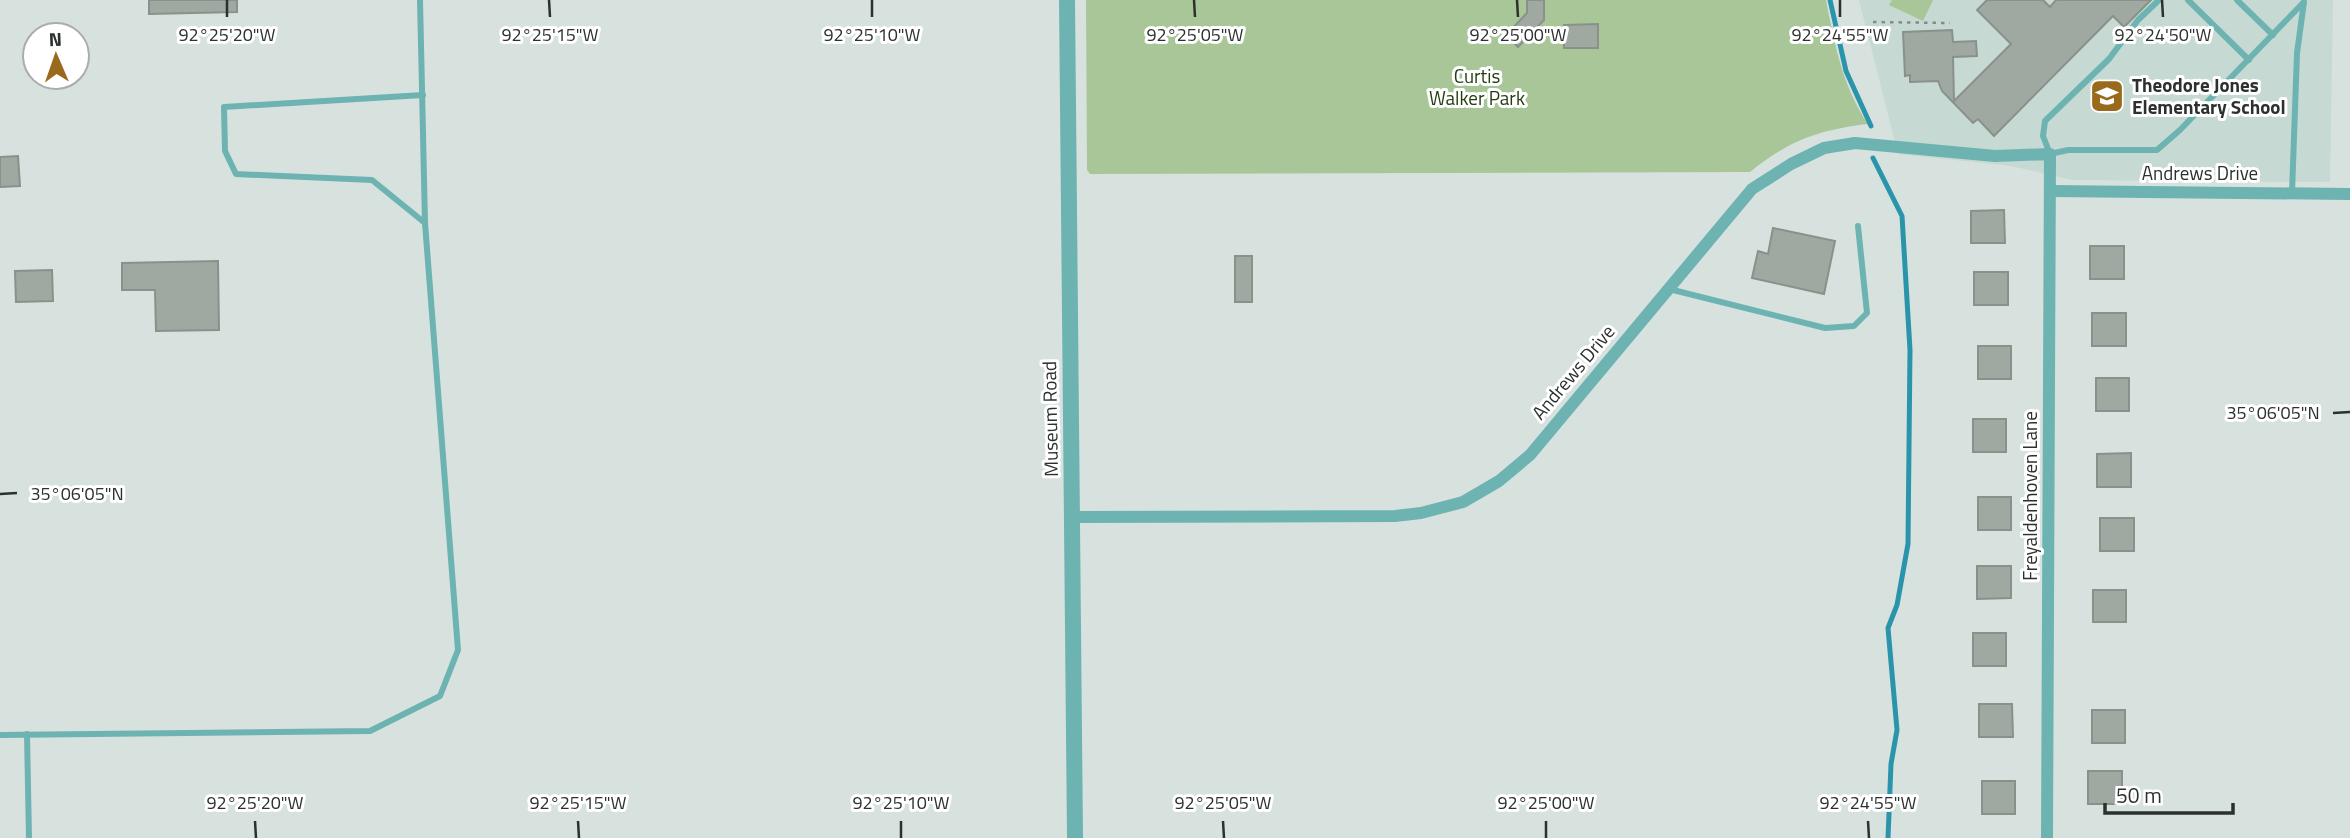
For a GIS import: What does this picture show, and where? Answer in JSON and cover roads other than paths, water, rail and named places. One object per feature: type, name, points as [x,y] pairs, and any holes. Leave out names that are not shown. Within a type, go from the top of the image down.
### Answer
[{"type":"street","name":"Museum Road","points":[[1067,0],[1075,838]]},
{"type":"street","name":"Andrews Drive","points":[[1072,517],[1395,516],[1463,502],[1499,481],[1530,455],[1752,190],[1791,164],[1824,148],[1855,144],[1885,144],[1995,156],[2050,154]]},
{"type":"street","name":"Freyaldenhoven Lane","points":[[2047,838],[2050,154]]},
{"type":"street","name":"Andrews Drive","points":[[2051,191],[2350,194]]},
{"type":"lane","points":[[0,735],[370,731],[440,696],[458,650],[425,223],[420,0]]},
{"type":"lane","points":[[2159,0],[2138,20],[2109,59],[2045,121],[2043,136],[2050,154],[2068,150],[2157,150],[2169,142],[2304,1]]},
{"type":"lane","points":[[2188,0],[2249,60]]},
{"type":"lane","points":[[2237,0],[2273,35]]},
{"type":"lane","points":[[2292,193],[2297,53],[2304,1]]},
{"type":"lane","points":[[423,95],[224,107],[225,151],[236,174],[372,180],[425,223]]},
{"type":"lane","points":[[1667,289],[1825,328],[1854,326],[1867,313],[1858,226]]},
{"type":"lane","points":[[27,734],[29,838]]},
{"type":"waterway","points":[[1830,0],[1846,71],[1871,126]]},
{"type":"waterway","points":[[1873,158],[1902,216],[1910,350],[1908,544],[1897,605],[1888,628],[1897,730],[1891,764],[1888,838]]},
{"type":"place","name":"Theodore Jones Elementary School","points":[[2107,96]]},
{"type":"park label","name":"Curtis Walker Park","points":[[1477,87]]}]
